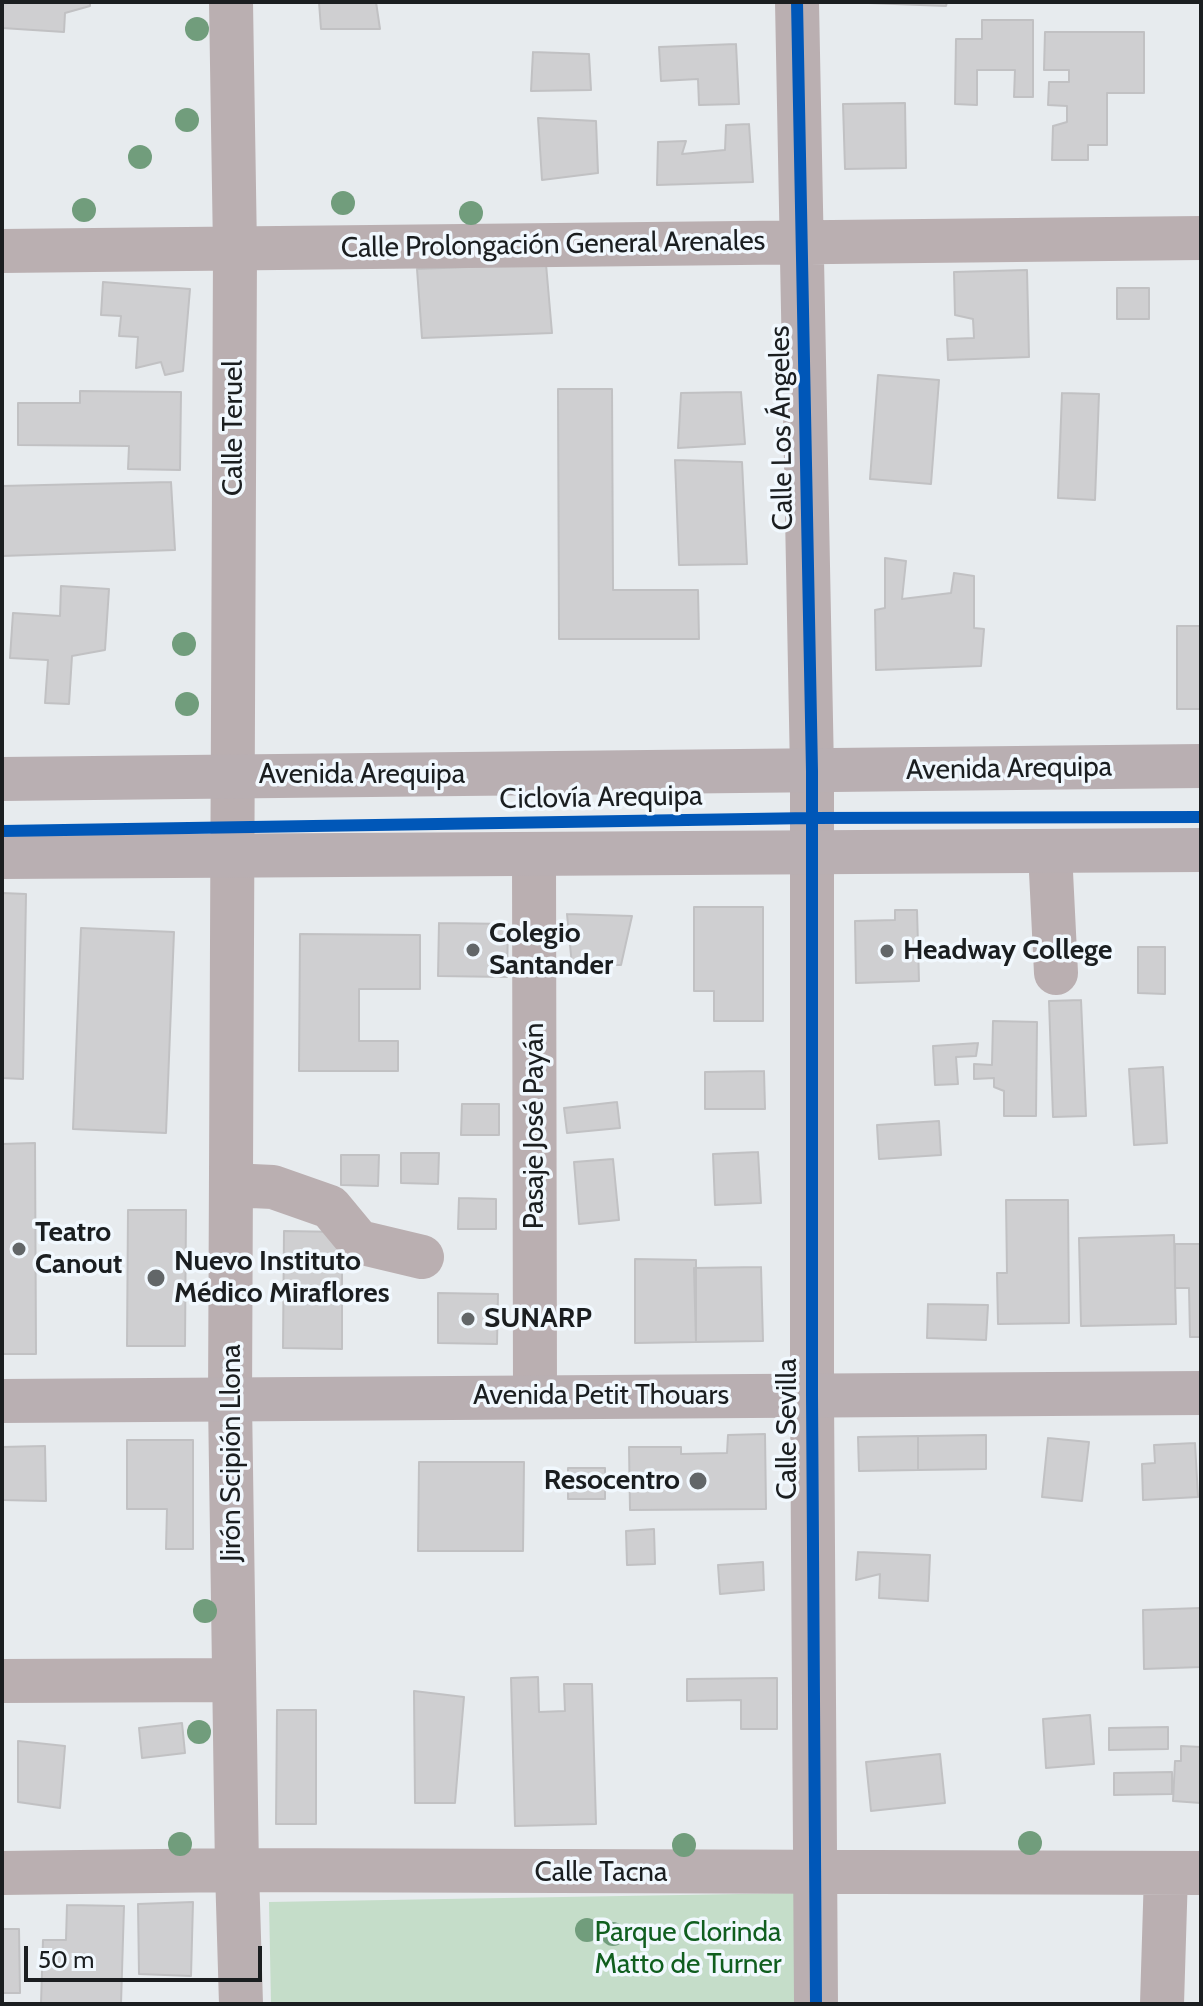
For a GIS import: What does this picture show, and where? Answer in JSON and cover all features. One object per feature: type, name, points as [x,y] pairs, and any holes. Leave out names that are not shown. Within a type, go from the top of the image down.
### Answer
[{"type":"main road","name":"Avenida Arequipa","points":[[2,779],[1201,766]]},
{"type":"main road","points":[[2,857],[1201,850]]},
{"type":"main road","name":"Avenida Petit Thouars","points":[[2,1401],[1201,1393]]},
{"type":"street","name":"Calle Teruel","points":[[231,2],[235,250],[234,854]]},
{"type":"street","name":"Calle Los Ángeles","points":[[797,2],[812,853]]},
{"type":"street","name":"Calle Prolongación General Arenales","points":[[2,251],[1201,238]]},
{"type":"street","points":[[1050,852],[1056,973]]},
{"type":"street","name":"Calle Sevilla","points":[[812,853],[816,2004]]},
{"type":"street","name":"Jirón Scipión Llona","points":[[234,854],[230,1401],[241,2004]]},
{"type":"street","name":"Pasaje José Payán","points":[[534,855],[535,1396]]},
{"type":"street","points":[[231,1185],[273,1187],[330,1207],[359,1242],[422,1257]]},
{"type":"street","points":[[2,1681],[234,1680]]},
{"type":"street","name":"Calle Tacna","points":[[2,1873],[237,1870],[1183,1873]]},
{"type":"street","points":[[1162,2004],[1183,1873]]},
{"type":"green space","name":"Parque Clorinda Matto de Turner","points":[[798,1893],[796,2004],[271,2004],[269,1902]]},
{"type":"building","points":[[2,2],[90,2],[90,6],[65,13],[64,32],[2,28]]},
{"type":"building","points":[[319,2],[376,2],[380,29],[321,29]]},
{"type":"building","points":[[843,2],[947,2],[946,6]]},
{"type":"building","points":[[982,20],[1033,20],[1033,97],[1014,97],[1015,70],[977,70],[977,105],[955,104],[956,39],[982,39]]},
{"type":"building","points":[[1045,32],[1144,32],[1144,93],[1107,93],[1107,145],[1088,145],[1088,160],[1052,160],[1053,126],[1067,122],[1067,106],[1048,105],[1049,82],[1069,82],[1069,70],[1044,70]]},
{"type":"building","points":[[736,44],[739,104],[699,105],[698,79],[661,81],[659,47]]},
{"type":"building","points":[[533,52],[589,54],[591,90],[531,91]]},
{"type":"building","points":[[905,103],[906,168],[845,169],[843,104]]},
{"type":"building","points":[[538,118],[596,121],[598,173],[542,180]]},
{"type":"building","points":[[749,124],[753,182],[657,185],[658,142],[686,141],[682,154],[725,150],[726,125]]},
{"type":"building","points":[[546,264],[552,333],[422,338],[417,269]]},
{"type":"building","points":[[1027,270],[1029,357],[948,360],[947,339],[974,338],[973,319],[955,315],[954,272]]},
{"type":"building","points":[[103,282],[190,289],[183,371],[165,375],[161,362],[136,368],[138,337],[119,336],[121,316],[101,315]]},
{"type":"building","points":[[1117,288],[1149,288],[1149,319],[1117,319]]},
{"type":"building","points":[[878,375],[939,380],[931,484],[870,479]]},
{"type":"building","points":[[558,389],[612,389],[613,590],[698,590],[699,639],[559,639]]},
{"type":"building","points":[[80,391],[181,392],[180,470],[128,469],[129,446],[18,445],[18,403],[80,403]]},
{"type":"building","points":[[741,392],[745,444],[678,448],[681,393]]},
{"type":"building","points":[[1062,393],[1099,394],[1095,500],[1058,498]]},
{"type":"building","points":[[675,460],[742,462],[747,564],[679,565]]},
{"type":"building","points":[[171,482],[175,550],[2,556],[2,486]]},
{"type":"building","points":[[885,558],[906,561],[902,599],[951,593],[954,573],[974,576],[974,628],[984,629],[981,666],[876,670],[875,610],[885,608]]},
{"type":"building","points":[[61,586],[109,589],[105,650],[72,656],[69,704],[45,703],[48,660],[10,658],[13,613],[60,616]]},
{"type":"building","points":[[1177,626],[1201,626],[1201,709],[1177,709]]},
{"type":"building","points":[[2,893],[26,894],[23,1079],[2,1078]]},
{"type":"building","points":[[694,907],[763,907],[763,1021],[714,1021],[714,991],[694,991]]},
{"type":"building","name":"Headway College","points":[[895,910],[917,910],[919,981],[856,983],[855,921],[895,920]]},
{"type":"building","points":[[567,914],[632,916],[621,965],[572,965]]},
{"type":"building","name":"Colegio Santander","points":[[439,923],[508,924],[507,977],[438,976]]},
{"type":"building","points":[[81,928],[174,932],[166,1133],[73,1129]]},
{"type":"building","points":[[300,934],[420,935],[420,989],[359,989],[359,1041],[398,1041],[398,1071],[299,1071]]},
{"type":"building","points":[[1138,947],[1165,947],[1165,994],[1138,993]]},
{"type":"building","points":[[1081,1000],[1086,1116],[1053,1117],[1049,1001]]},
{"type":"building","points":[[993,1021],[1037,1022],[1036,1116],[1004,1116],[1004,1091],[994,1087],[994,1078],[974,1079],[974,1064],[992,1065]]},
{"type":"building","points":[[978,1043],[976,1056],[956,1057],[958,1084],[935,1085],[933,1046]]},
{"type":"building","points":[[1163,1067],[1167,1143],[1134,1145],[1129,1069]]},
{"type":"building","points":[[764,1071],[765,1109],[705,1109],[705,1072]]},
{"type":"building","points":[[617,1102],[620,1128],[567,1133],[564,1108]]},
{"type":"building","points":[[462,1104],[499,1104],[499,1135],[461,1135]]},
{"type":"building","points":[[939,1121],[941,1155],[879,1159],[877,1125]]},
{"type":"building","name":"Teatro Canout","points":[[35,1143],[36,1354],[2,1354],[2,1144]]},
{"type":"building","points":[[758,1152],[761,1203],[715,1205],[713,1154]]},
{"type":"building","points":[[401,1153],[439,1153],[438,1184],[401,1183]]},
{"type":"building","points":[[341,1155],[379,1155],[378,1186],[341,1185]]},
{"type":"building","points":[[613,1159],[619,1220],[579,1224],[574,1162]]},
{"type":"building","points":[[459,1198],[496,1199],[496,1229],[458,1229]]},
{"type":"building","points":[[1006,1200],[1068,1200],[1069,1323],[998,1324],[997,1273],[1007,1273]]},
{"type":"building","name":"Nuevo Instituto Médico Miraflores","points":[[128,1210],[186,1210],[185,1346],[127,1346]]},
{"type":"building","points":[[284,1231],[342,1232],[342,1349],[283,1348]]},
{"type":"building","points":[[1174,1235],[1176,1324],[1081,1326],[1079,1238]]},
{"type":"building","points":[[1175,1244],[1201,1244],[1201,1337],[1190,1337],[1189,1288],[1175,1288]]},
{"type":"building","points":[[635,1259],[696,1260],[696,1342],[635,1343]]},
{"type":"building","points":[[761,1267],[763,1341],[696,1342],[694,1268]]},
{"type":"building","name":"SUNARP","points":[[438,1293],[498,1294],[497,1344],[438,1343]]},
{"type":"building","points":[[928,1304],[988,1305],[986,1340],[927,1338]]},
{"type":"building","name":"Resocentro","points":[[765,1434],[766,1509],[630,1510],[629,1447],[681,1447],[681,1454],[727,1453],[728,1435]]},
{"type":"building","points":[[986,1435],[986,1469],[918,1470],[918,1436]]},
{"type":"building","points":[[918,1436],[918,1470],[859,1471],[858,1437]]},
{"type":"building","points":[[1048,1438],[1089,1442],[1082,1501],[1042,1497]]},
{"type":"building","points":[[127,1440],[193,1440],[193,1549],[166,1549],[167,1509],[127,1509]]},
{"type":"building","points":[[1195,1443],[1198,1497],[1143,1500],[1142,1464],[1155,1463],[1154,1445]]},
{"type":"building","points":[[45,1446],[46,1501],[2,1500],[2,1447]]},
{"type":"building","points":[[419,1462],[524,1462],[523,1551],[418,1551]]},
{"type":"building","points":[[568,1468],[605,1468],[605,1499],[568,1499]]},
{"type":"building","points":[[654,1529],[655,1564],[627,1565],[626,1531]]},
{"type":"building","points":[[858,1552],[930,1555],[928,1601],[879,1598],[880,1574],[856,1580]]},
{"type":"building","points":[[763,1562],[764,1590],[720,1594],[718,1565]]},
{"type":"building","points":[[1201,1608],[1201,1667],[1144,1669],[1143,1610]]},
{"type":"building","points":[[538,1677],[539,1712],[565,1711],[564,1684],[592,1684],[596,1824],[515,1826],[511,1678]]},
{"type":"building","points":[[777,1678],[777,1729],[741,1729],[741,1700],[687,1701],[687,1679]]},
{"type":"building","points":[[414,1691],[464,1697],[455,1803],[415,1803]]},
{"type":"building","points":[[277,1710],[316,1710],[316,1824],[276,1824]]},
{"type":"building","points":[[1090,1715],[1094,1764],[1046,1768],[1043,1719]]},
{"type":"building","points":[[182,1723],[185,1753],[142,1758],[139,1728]]},
{"type":"building","points":[[1168,1727],[1168,1749],[1109,1750],[1109,1728]]},
{"type":"building","points":[[18,1741],[65,1746],[60,1808],[18,1802]]},
{"type":"building","points":[[1181,1746],[1201,1747],[1201,1803],[1173,1801],[1175,1761],[1181,1761]]},
{"type":"building","points":[[940,1754],[945,1803],[871,1811],[866,1762]]},
{"type":"building","points":[[1172,1772],[1172,1794],[1114,1795],[1114,1773]]},
{"type":"building","points":[[193,1902],[191,1976],[139,1974],[138,1904]]},
{"type":"building","points":[[67,1905],[124,1906],[121,2004],[41,2004],[43,1940],[66,1940]]},
{"type":"building","points":[[2,1929],[19,1929],[20,1993],[2,1993]]},
{"type":"cycle path","points":[[797,2],[812,771],[816,2004]]},
{"type":"cycle path","name":"Ciclovía Arequipa","points":[[2,831],[811,818],[1201,817]]},
{"type":"place","name":"Colegio Santander","points":[[473,950]]},
{"type":"place","name":"Headway College","points":[[887,951]]},
{"type":"place","name":"Teatro Canout","points":[[19,1249]]},
{"type":"place","name":"Nuevo Instituto Médico Miraflores","points":[[156,1278]]},
{"type":"place","name":"SUNARP","points":[[468,1319]]},
{"type":"place","name":"Resocentro","points":[[698,1481]]}]
